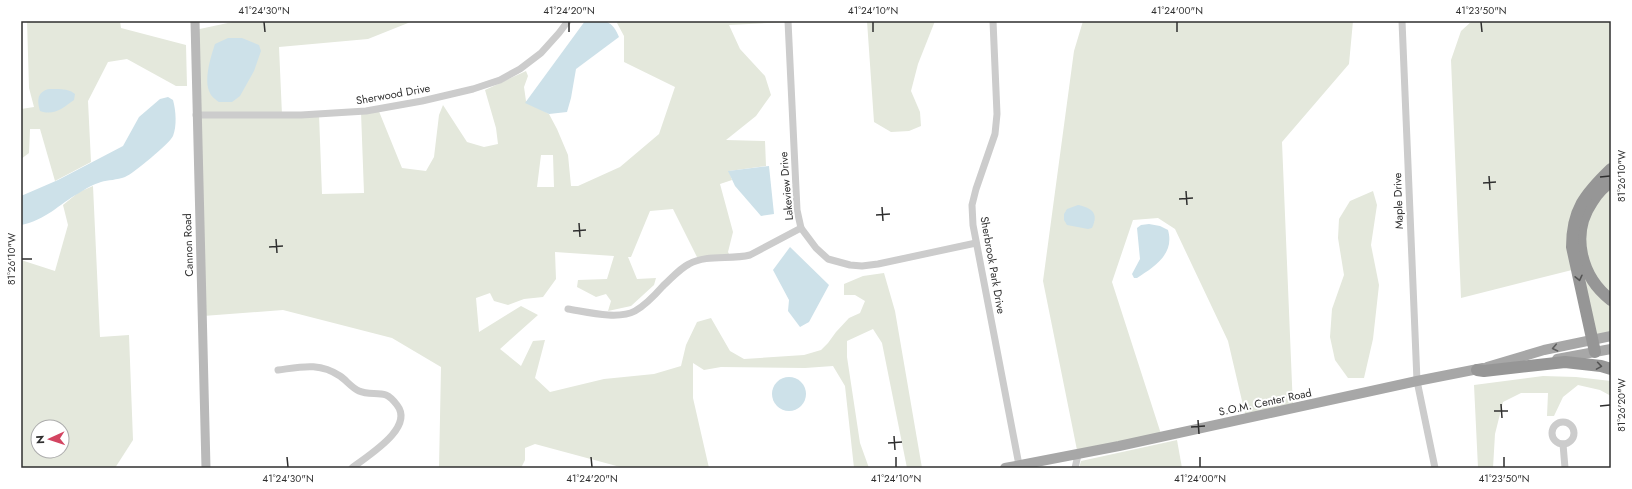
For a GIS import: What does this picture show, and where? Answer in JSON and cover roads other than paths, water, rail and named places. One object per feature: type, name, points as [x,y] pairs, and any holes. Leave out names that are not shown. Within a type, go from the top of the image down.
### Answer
[{"type":"highway","points":[[1595,352],[1572,247],[1572,230],[1574,221],[1583,201],[1600,179],[1611,169]]},
{"type":"highway","points":[[1611,182],[1605,186],[1588,207],[1583,219],[1580,241],[1583,260],[1588,273],[1595,284],[1611,300]]},
{"type":"highway","points":[[1480,369],[1484,371],[1565,362],[1601,366],[1611,369]]},
{"type":"main road","name":"Cannon Road","points":[[195,21],[196,115],[206,468]]},
{"type":"main road","name":"S.O.M. Center Road","points":[[1480,369],[1544,350],[1611,336]]},
{"type":"main road","name":"S.O.M. Center Road","points":[[1006,468],[1078,455],[1417,381],[1480,369],[1547,361],[1611,349]]},
{"type":"street","name":"Sherwood Drive","points":[[196,115],[301,115],[366,111],[422,101],[473,89],[500,80],[520,69],[541,53],[559,34],[568,21]]},
{"type":"street","name":"Lakeview Drive","points":[[788,21],[796,199],[800,228],[816,248],[828,259],[839,263],[862,266],[976,243]]},
{"type":"street","name":"Sherbrook Park Drive","points":[[993,21],[997,114],[995,134],[972,205],[976,243],[1019,465]]},
{"type":"street","name":"Maple Drive","points":[[1402,21],[1417,381],[1435,468]]},
{"type":"street","points":[[568,309],[618,315],[636,311],[688,264],[707,259],[742,257],[750,255],[800,228]]},
{"type":"street","points":[[278,370],[315,366],[327,368],[341,376],[357,390],[365,394],[386,395],[394,401],[400,409],[400,427],[393,436],[352,468]]},
{"type":"street","points":[[1563,444],[1565,468]]},
{"type":"street","points":[[1075,468],[1078,455]]}]
